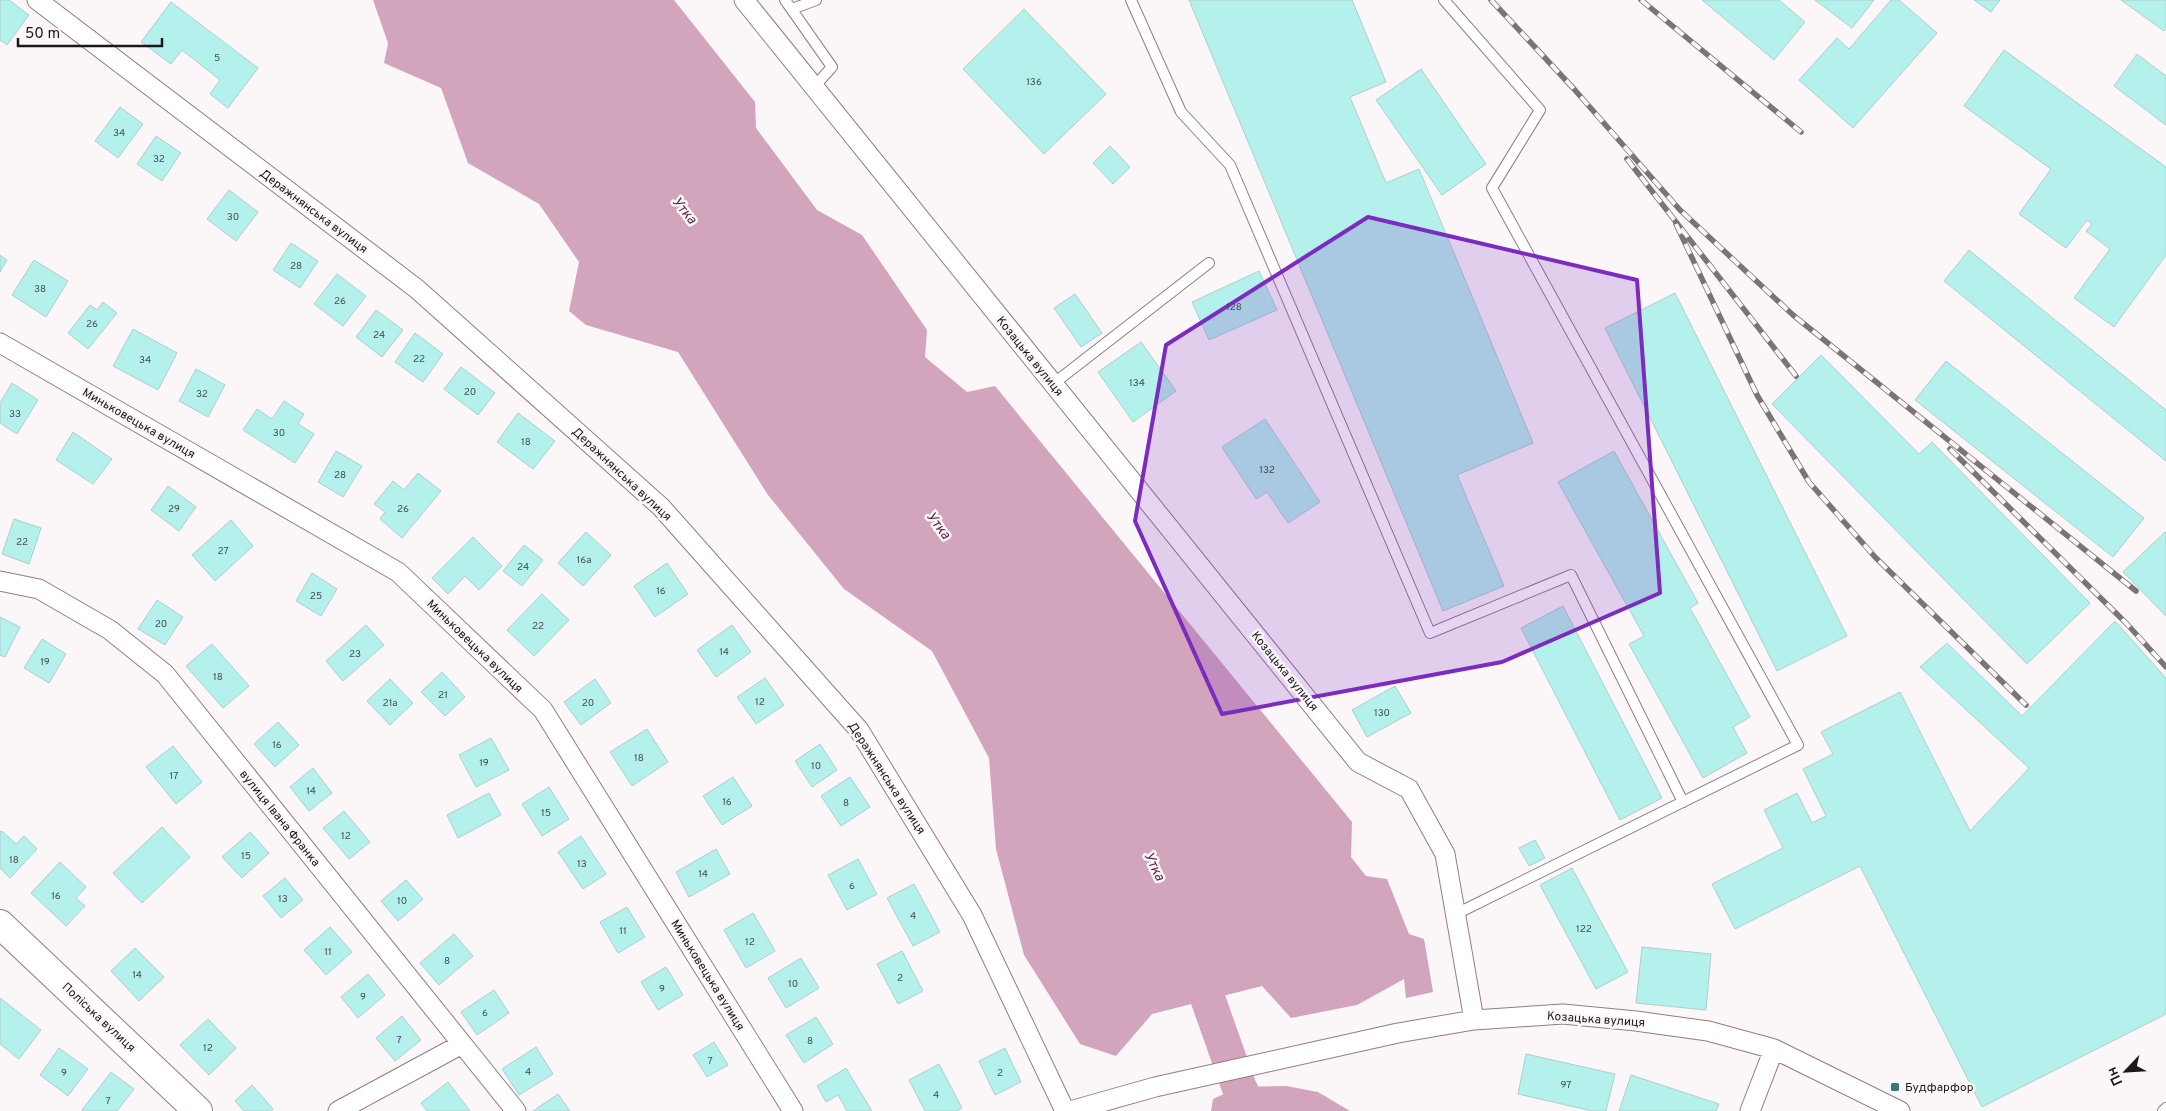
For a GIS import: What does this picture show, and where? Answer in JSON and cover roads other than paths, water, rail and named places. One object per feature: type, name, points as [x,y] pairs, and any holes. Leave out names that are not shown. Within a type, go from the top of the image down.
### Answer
[{"type":"main road","name":"Поліська вулиця","points":[[0,924],[198,1111]]},
{"type":"street","name":"Деражнянська вулиця","points":[[37,0],[417,289],[661,507],[859,730],[972,915],[1065,1111]]},
{"type":"street","name":"Козацька вулиця","points":[[744,0],[1358,762],[1409,789],[1445,854],[1474,1020],[1563,1014],[1636,1021],[1708,1032],[1774,1049],[1900,1111]]},
{"type":"street","name":"Миньковецька вулиця","points":[[0,343],[398,572],[543,710],[793,1111]]},
{"type":"street","name":"вулиця Івана Франка","points":[[0,581],[39,589],[110,630],[165,674],[516,1111]]},
{"type":"street","points":[[1070,1111],[1174,1083],[1398,1033],[1474,1020]]},
{"type":"street","points":[[338,1111],[462,1044]]},
{"type":"street","points":[[1750,1111],[1774,1049]]},
{"type":"lane","points":[[785,0],[832,67],[814,88]]},
{"type":"lane","points":[[792,9],[816,0]]},
{"type":"lane","points":[[1131,0],[1182,112],[1230,165],[1430,632],[1571,575],[1682,802]]},
{"type":"lane","points":[[1444,0],[1540,110],[1492,188],[1798,745],[1456,914]]},
{"type":"lane","points":[[1053,384],[1209,264]]},
{"type":"lane","points":[[2163,1111],[2166,1108]]},
{"type":"water","points":[[373,0],[674,0],[755,102],[756,128],[817,210],[862,235],[927,330],[925,357],[967,392],[995,386],[1352,822],[1351,857],[1366,876],[1387,879],[1409,934],[1424,939],[1433,992],[1406,998],[1404,979],[1357,1005],[1291,1018],[1262,986],[1152,1014],[1116,1056],[1080,1044],[1024,955],[996,849],[989,758],[932,651],[844,589],[768,495],[678,352],[586,325],[569,311],[579,262],[539,204],[468,163],[441,88],[384,63],[388,43]]},
{"type":"water","points":[[1286,1086],[1318,1092],[1350,1111],[1211,1111],[1213,1099],[1239,1087]]},
{"type":"waterway","name":"Утка","points":[[1192,954],[1239,1087],[1251,1111]]},
{"type":"railway","points":[[1491,0],[1574,89],[1680,210],[1793,315],[2136,591]]},
{"type":"railway","points":[[1641,0],[1801,132]]},
{"type":"railway","points":[[1627,159],[1796,376]]},
{"type":"railway","points":[[1676,224],[1757,395],[1809,482],[1875,557],[2026,705]]},
{"type":"railway","points":[[1950,449],[2127,624],[2166,667]]},
{"type":"place","name":"Будфарфор","points":[[1895,1087]]}]
